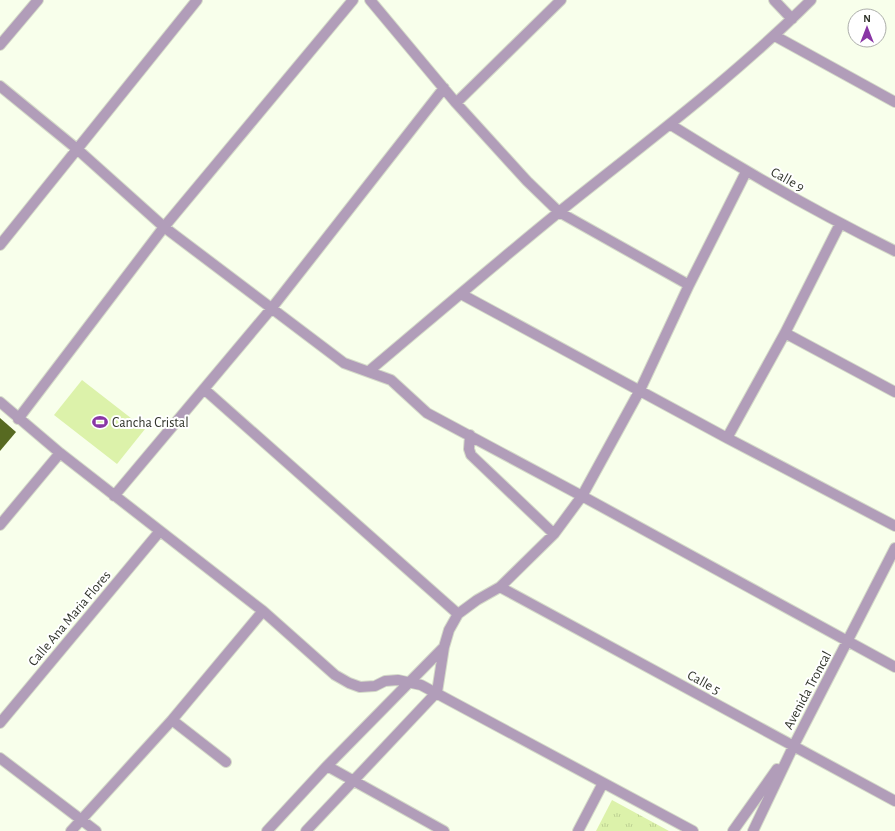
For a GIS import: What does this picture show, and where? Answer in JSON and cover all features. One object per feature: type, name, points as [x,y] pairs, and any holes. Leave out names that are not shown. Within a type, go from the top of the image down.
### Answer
[{"type":"street","points":[[0,45],[38,0]]},
{"type":"street","points":[[0,245],[197,0]]},
{"type":"street","points":[[18,419],[164,227],[353,0]]},
{"type":"street","points":[[370,0],[456,103],[527,181],[559,212],[689,285]]},
{"type":"street","points":[[456,103],[561,0]]},
{"type":"street","points":[[774,0],[792,19]]},
{"type":"street","points":[[369,371],[559,212],[670,125],[775,36],[811,0]]},
{"type":"street","points":[[775,36],[895,102]]},
{"type":"street","points":[[0,86],[77,149],[164,227],[344,363],[391,380],[426,413],[470,435],[895,667]]},
{"type":"street","points":[[114,496],[271,309],[444,88]]},
{"type":"street","name":"Calle 9","points":[[670,125],[746,172],[840,224],[895,251]]},
{"type":"street","points":[[306,831],[352,780],[437,692],[444,647],[449,630],[458,614],[500,586],[554,534],[582,496],[640,390],[689,285],[746,172]]},
{"type":"street","points":[[727,438],[784,333],[840,224]]},
{"type":"street","points":[[461,294],[727,438],[895,526]]},
{"type":"street","points":[[784,333],[895,392]]},
{"type":"street","points":[[204,389],[458,614]]},
{"type":"street","points":[[0,402],[18,419],[114,496],[263,611],[335,675],[349,684],[360,687],[375,686],[385,681],[409,682],[437,692],[603,784],[693,831]]},
{"type":"street","points":[[470,435],[469,450],[471,455],[554,534]]},
{"type":"street","points":[[0,525],[60,453]]},
{"type":"street","name":"Calle Ana Maria Flores","points":[[0,723],[160,531]]},
{"type":"street","name":"Avenida Troncal","points":[[736,827],[753,831],[793,747],[895,548]]},
{"type":"street","name":"Calle 5","points":[[500,586],[793,747],[895,801]]},
{"type":"street","points":[[71,831],[172,720],[263,611]]},
{"type":"street","points":[[267,831],[327,766],[444,647]]},
{"type":"street","points":[[172,720],[226,762]]},
{"type":"street","points":[[736,827],[793,747]]},
{"type":"street","points":[[0,758],[96,831]]},
{"type":"street","points":[[327,766],[444,831]]},
{"type":"street","points":[[578,831],[603,784]]},
{"type":"green space","name":"Cancha Cristal","points":[[82,380],[145,429],[117,464],[54,415]]},
{"type":"green space","points":[[612,800],[669,831],[596,831]]},
{"type":"building","points":[[0,418],[16,432],[0,451]]},
{"type":"place","name":"Cancha Cristal","points":[[100,422]]}]
